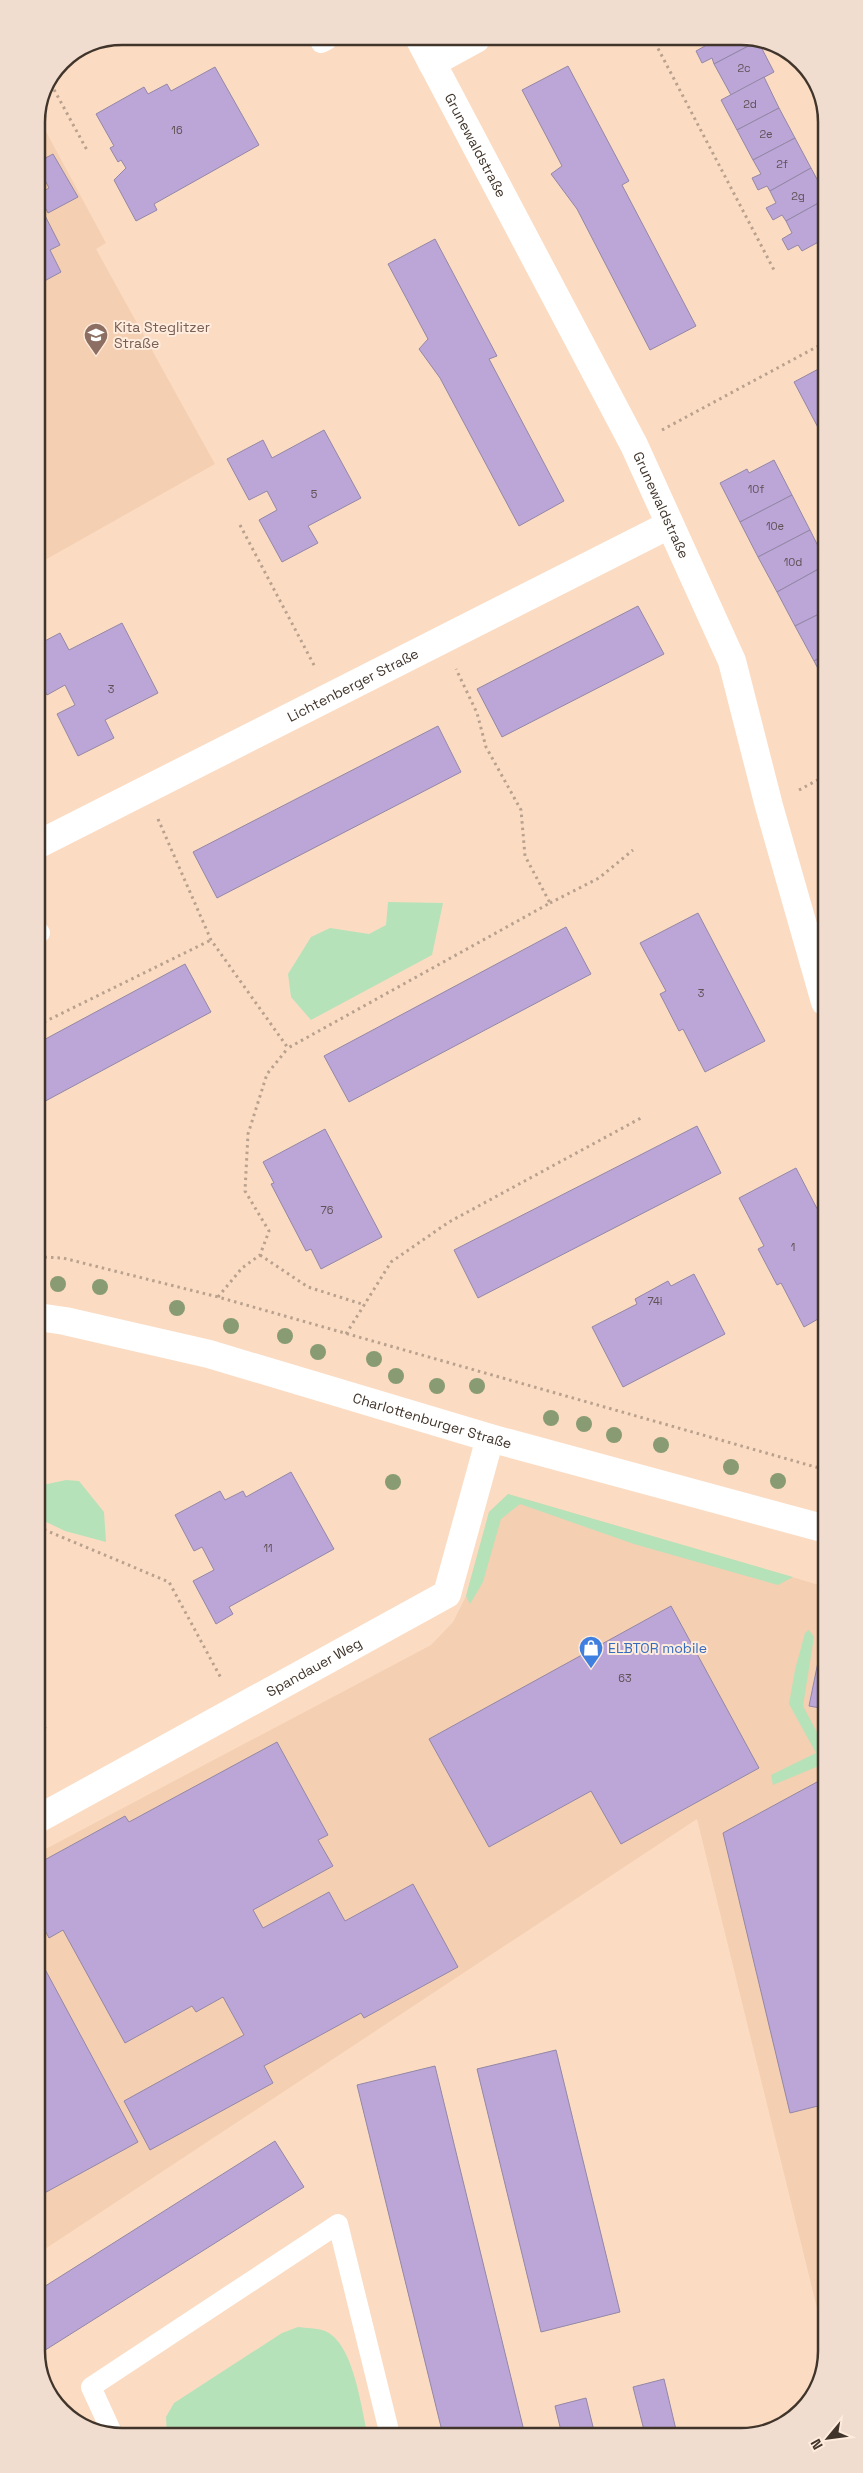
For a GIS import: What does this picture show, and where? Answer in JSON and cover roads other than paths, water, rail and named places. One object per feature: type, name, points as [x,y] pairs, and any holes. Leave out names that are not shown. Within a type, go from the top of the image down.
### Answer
[{"type":"street","points":[[426,51],[451,45]]},
{"type":"street","name":"Grunewaldstraße","points":[[426,51],[634,445],[732,661],[769,806],[818,978]]},
{"type":"street","name":"Lichtenberger Straße","points":[[45,842],[669,525]]},
{"type":"street","name":"Charlottenburger Straße","points":[[45,1319],[65,1321],[209,1354],[490,1438],[818,1528]]},
{"type":"street","name":"Spandauer Weg","points":[[45,1815],[447,1594],[490,1438]]},
{"type":"lane","points":[[109,2426],[91,2387],[338,2224],[388,2428]]},
{"type":"place","name":"Kita Steglitzer Straße","points":[[96,356]]},
{"type":"place","name":"ELBTOR mobile","points":[[591,1669]]}]
